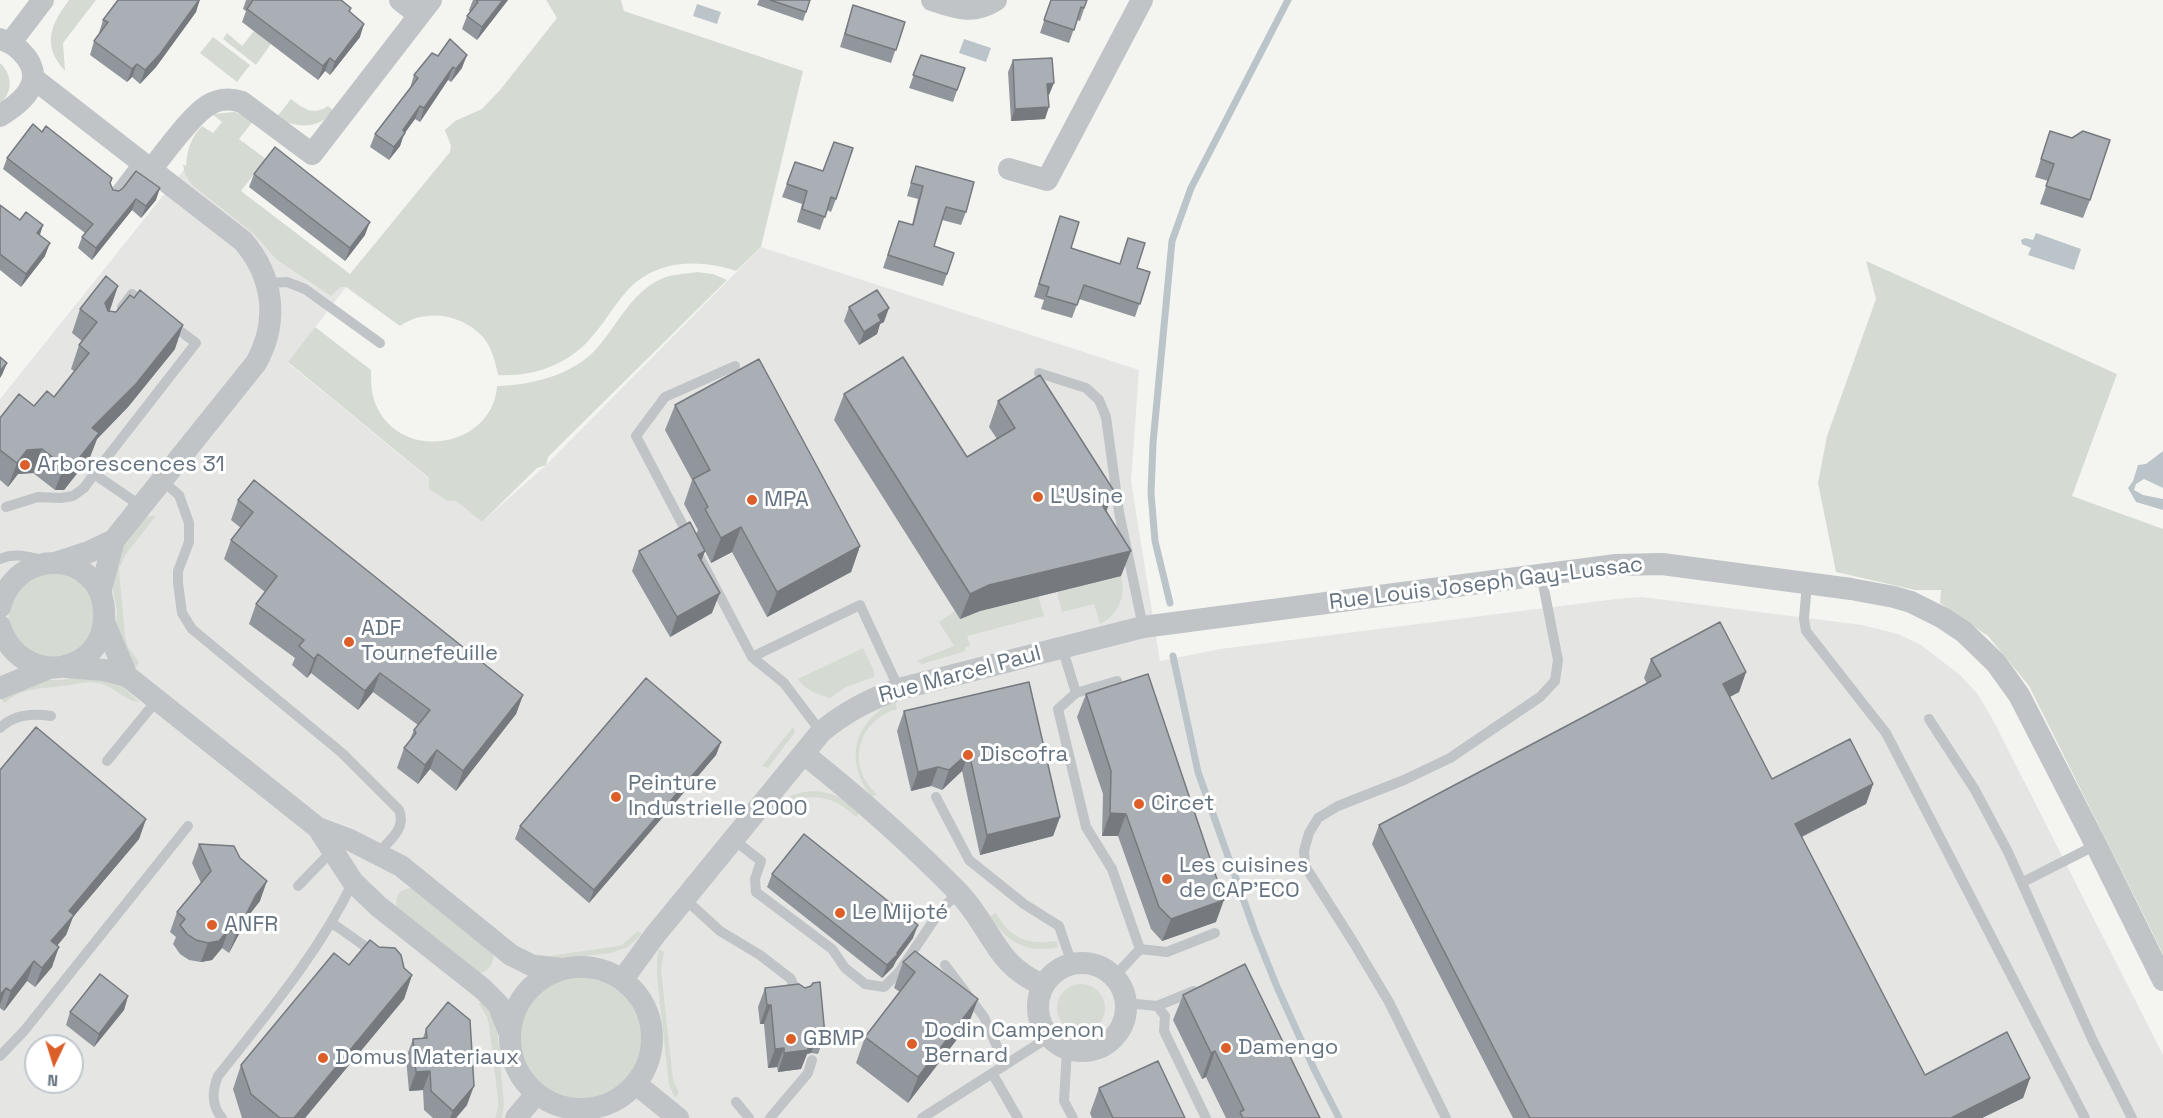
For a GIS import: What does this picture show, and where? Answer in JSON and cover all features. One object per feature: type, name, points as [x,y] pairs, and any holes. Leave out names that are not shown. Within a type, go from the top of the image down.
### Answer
[{"type":"street","points":[[0,116],[21,99],[31,87],[33,78],[29,62],[21,51],[5,41],[43,0]]},
{"type":"street","points":[[145,166],[201,109],[213,102],[228,99],[242,102],[312,154],[425,7],[400,0]]},
{"type":"street","points":[[932,0],[968,10],[983,7],[996,0]]},
{"type":"street","points":[[1010,169],[1047,180],[1142,0]]},
{"type":"street","points":[[33,78],[243,242],[258,262],[267,283],[271,316],[270,330],[262,352],[256,363],[114,540],[100,593]]},
{"type":"street","points":[[55,563],[89,552],[114,540]]},
{"type":"street","points":[[0,607],[3,594],[12,580],[24,570],[39,564],[55,563],[69,565],[82,572],[100,593],[104,607],[104,622],[100,637],[92,650],[80,660],[0,688]]},
{"type":"street","name":"Rue Louis Joseph Gay-Lussac","points":[[1171,623],[1616,565],[1662,564],[1851,589],[1911,602],[1942,618],[1980,645],[2007,677],[2019,695],[2097,845],[2163,980]]},
{"type":"street","points":[[104,622],[127,676]]},
{"type":"street","name":"Rue Marcel Paul","points":[[623,980],[685,899],[821,732],[836,719],[859,705],[899,689],[1143,627],[1171,623]]},
{"type":"street","points":[[1,640],[22,659],[35,666],[87,668],[127,676],[318,828],[350,840],[401,866],[510,955],[533,966],[561,969],[583,966],[604,970],[623,980],[640,996],[650,1017],[653,1041],[648,1064],[636,1084],[619,1099],[599,1107],[577,1109],[555,1105],[536,1094],[521,1077],[512,1056],[510,1034],[514,1012],[525,993],[541,978],[561,969]]},
{"type":"street","points":[[804,754],[855,795],[959,893],[977,914],[1005,961],[1023,975],[1043,986]]},
{"type":"street","points":[[318,828],[353,882],[378,906],[483,989],[498,1004],[510,1034]]},
{"type":"street","points":[[353,882],[378,854]]},
{"type":"street","points":[[1082,963],[1097,965],[1114,977],[1121,984],[1126,1003],[1126,1015],[1121,1029],[1111,1041],[1098,1049],[1083,1052],[1058,1043],[1044,1030],[1038,1016],[1038,1000],[1043,986],[1053,973],[1072,964],[1082,963]]},
{"type":"street","points":[[636,1084],[678,1118]]},
{"type":"street","points":[[516,1118],[536,1094]]},
{"type":"lane","points":[[113,195],[145,166]]},
{"type":"lane","points":[[267,283],[287,282],[305,289],[380,343]]},
{"type":"lane","points":[[6,507],[38,497],[73,496],[84,488],[196,344],[132,294],[118,311]]},
{"type":"lane","points":[[735,366],[664,397],[636,436],[752,657],[784,683],[821,732]]},
{"type":"lane","points":[[1039,373],[1086,388],[1099,400],[1106,417],[1119,512],[1143,627]]},
{"type":"lane","points":[[94,474],[141,506]]},
{"type":"lane","points":[[161,480],[179,495],[189,524],[189,542],[178,571],[182,613],[192,629],[342,753],[399,810],[402,821],[400,827],[378,854]]},
{"type":"lane","points":[[0,559],[20,555],[55,563]]},
{"type":"lane","points":[[1446,1118],[1389,1002],[1352,939],[1305,867],[1304,851],[1309,833],[1318,819],[1338,806],[1404,780],[1450,758],[1540,697],[1555,681],[1558,660],[1540,574]]},
{"type":"lane","points":[[1807,583],[1804,619],[1806,631],[1886,733],[2085,1118]]},
{"type":"lane","points":[[752,657],[860,605],[899,689]]},
{"type":"lane","points":[[1062,647],[1076,693]]},
{"type":"lane","points":[[1117,681],[1076,693],[1058,709],[1086,827],[1112,869],[1140,949]]},
{"type":"lane","points":[[107,761],[157,700]]},
{"type":"lane","points":[[0,728],[7,721],[23,716],[51,716]]},
{"type":"lane","points":[[1929,719],[1975,790],[2023,882],[2084,1021],[2132,1118]]},
{"type":"lane","points":[[936,797],[969,860],[1024,904],[1059,926],[1072,964]]},
{"type":"lane","points":[[0,1056],[24,1031],[188,826]]},
{"type":"lane","points":[[734,840],[761,861],[755,879],[756,892],[832,949],[845,968],[865,984],[884,987],[899,972],[942,908],[959,893]]},
{"type":"lane","points":[[2023,882],[2097,845]]},
{"type":"lane","points":[[298,886],[332,850]]},
{"type":"lane","points":[[222,1118],[215,1106],[213,1096],[218,1076],[307,962],[332,923],[353,882]]},
{"type":"lane","points":[[685,899],[720,931],[760,955],[790,979],[799,1000]]},
{"type":"lane","points":[[332,923],[385,961]]},
{"type":"lane","points":[[1140,949],[1167,952],[1215,933]]},
{"type":"lane","points":[[1114,977],[1140,949]]},
{"type":"lane","points":[[945,965],[984,1017],[1005,1065]]},
{"type":"lane","points":[[1126,1003],[1157,1006],[1208,985]]},
{"type":"lane","points":[[1157,1006],[1165,1016],[1164,1031],[1206,1118]]},
{"type":"lane","points":[[922,1118],[1005,1065],[1058,1043],[1064,1101],[1073,1118]]},
{"type":"lane","points":[[770,1118],[808,1073],[812,1060]]},
{"type":"lane","points":[[992,1073],[1018,1118]]},
{"type":"lane","points":[[736,1102],[749,1118]]},
{"type":"shaded area","points":[[69,0],[96,0],[63,43],[65,71],[53,53],[51,36],[57,18]]},
{"type":"shaded area","points":[[546,0],[621,0],[624,11],[803,71],[761,247],[736,271],[691,263],[650,273],[626,292],[580,349],[560,363],[523,374],[498,375],[493,354],[485,340],[464,323],[453,318],[431,315],[410,320],[400,326],[346,287],[340,287],[331,296],[277,260],[253,233],[192,185],[185,174],[183,164],[186,166],[192,139],[202,126],[213,133],[222,122],[212,114],[235,112],[254,120],[239,139],[266,159],[241,191],[350,274],[450,152],[451,146],[445,130],[455,121],[482,109],[500,90],[557,18]]},
{"type":"shaded area","points":[[697,4],[721,12],[717,24],[693,16]]},
{"type":"shaded area","points":[[254,31],[271,44],[256,65],[223,39],[227,33],[242,46]]},
{"type":"shaded area","points":[[213,37],[250,65],[237,82],[200,53]]},
{"type":"shaded area","points":[[964,39],[991,48],[986,62],[959,53]]},
{"type":"shaded area","points":[[0,63],[7,73],[10,84],[0,104]]},
{"type":"shaded area","points":[[291,99],[309,110],[318,111],[328,106],[334,111],[321,122],[307,125],[292,124],[276,118]]},
{"type":"shaded area","points":[[186,167],[346,287],[288,363],[482,522],[546,465],[761,247],[1139,370],[1131,481],[1160,661],[1220,649],[1642,597],[1862,625],[1898,634],[1921,645],[1960,675],[1977,693],[1993,720],[2163,1055],[2163,1118],[0,1118],[0,399]]},
{"type":"shaded area","points":[[2036,233],[2081,249],[2074,270],[2028,255],[2031,248],[2022,244],[2021,240],[2025,238],[2033,240]]},
{"type":"shaded area","points":[[1866,261],[2117,374],[2072,496],[2163,529],[2163,954],[2029,686],[1988,636],[1940,603],[1941,590],[1915,590],[1836,572],[1818,483],[1827,436],[1876,299]]},
{"type":"shaded area","points":[[697,272],[713,274],[727,280],[548,457],[546,465],[537,468],[482,522],[456,501],[448,501],[429,489],[429,478],[288,362],[315,327],[371,370],[374,401],[392,427],[409,437],[428,441],[447,440],[465,434],[481,422],[492,406],[497,386],[538,381],[577,365],[598,347],[641,292],[661,279]]},
{"type":"shaded area","points":[[2163,451],[2163,488],[2144,479],[2136,484],[2134,490],[2143,495],[2163,499],[2163,510],[2136,502],[2128,488],[2138,465],[2146,464]]},
{"type":"shaded area","points":[[156,516],[126,554],[119,569],[125,636],[128,647],[139,662],[136,668],[130,661],[116,623],[117,611],[112,584],[122,547],[145,518]]},
{"type":"shaded area","points":[[54,571],[81,582],[96,607],[93,635],[64,660],[29,654],[8,625],[10,601],[26,580]]},
{"type":"shaded area","points":[[1121,576],[1120,604],[1107,620],[1100,624],[1094,604],[1062,612],[1057,592]]},
{"type":"shaded area","points":[[1038,596],[1044,616],[967,636],[970,646],[965,647],[966,651],[922,664],[916,661],[954,646],[939,622],[969,601]]},
{"type":"shaded area","points":[[863,648],[874,671],[874,677],[846,687],[830,698],[808,689],[798,679]]},
{"type":"shaded area","points":[[81,676],[120,684],[139,702],[130,700],[100,683],[89,682],[32,690],[19,694],[5,703],[0,698],[41,680],[63,680]]},
{"type":"shaded area","points":[[895,700],[897,709],[886,713],[869,728],[860,747],[861,769],[865,780],[877,795],[871,796],[857,768],[855,755],[857,742],[870,719]]},
{"type":"shaded area","points":[[793,727],[795,732],[768,768],[762,766]]},
{"type":"shaded area","points":[[814,791],[839,797],[861,812],[856,817],[835,802],[813,797],[792,802],[771,818],[766,814],[787,797]]},
{"type":"shaded area","points":[[408,888],[414,888],[493,952],[489,968],[479,973],[397,913],[398,894]]},
{"type":"shaded area","points":[[996,913],[1008,929],[1021,938],[1037,942],[1057,941],[1058,947],[1037,949],[1018,944],[996,925],[990,916]]},
{"type":"shaded area","points":[[638,931],[642,934],[628,947],[611,953],[548,960],[533,954],[548,956],[622,945]]},
{"type":"shaded area","points":[[659,949],[664,952],[661,970],[673,1080],[679,1093],[675,1098],[669,1085],[657,976]]},
{"type":"shaded area","points":[[580,978],[604,983],[615,988],[624,996],[632,1005],[637,1016],[642,1040],[637,1064],[632,1075],[624,1084],[615,1092],[604,1097],[580,1102],[556,1097],[545,1092],[536,1084],[528,1075],[523,1064],[518,1040],[523,1016],[528,1005],[536,996],[545,988],[556,983]]},
{"type":"shaded area","points":[[1076,984],[1086,984],[1098,991],[1105,1003],[1105,1013],[1098,1025],[1086,1032],[1076,1032],[1061,1021],[1057,1013],[1057,1003],[1068,988]]},
{"type":"shaded area","points":[[483,999],[497,1027],[504,1104],[502,1118],[495,1118],[498,1099],[489,1025],[479,1004]]},
{"type":"building","points":[[118,0],[199,0],[160,54],[145,70],[137,64],[132,69],[94,41],[108,22],[103,20]]},
{"type":"building","points":[[253,0],[341,0],[351,8],[349,11],[364,24],[335,62],[330,58],[323,66],[247,9]]},
{"type":"building","points":[[476,0],[503,0],[482,27],[467,16],[478,2]]},
{"type":"building","points":[[770,0],[810,0],[806,12]]},
{"type":"building","points":[[1051,0],[1087,0],[1084,8],[1081,7],[1074,30],[1044,20]]},
{"type":"building","points":[[853,5],[905,22],[896,50],[845,34]]},
{"type":"building","points":[[450,39],[467,55],[456,69],[453,67],[424,108],[420,106],[394,147],[375,134],[418,78],[414,75],[432,53],[438,56]]},
{"type":"building","points":[[921,55],[965,68],[957,90],[913,75]]},
{"type":"building","points":[[1052,58],[1054,83],[1047,84],[1049,107],[1015,109],[1013,60]]},
{"type":"building","points":[[33,124],[42,132],[46,126],[112,178],[110,183],[113,190],[119,191],[123,188],[136,171],[160,188],[146,206],[136,199],[96,248],[82,237],[93,224],[7,158]]},
{"type":"building","points":[[2050,131],[2072,138],[2083,131],[2110,140],[2090,200],[2046,186],[2054,164],[2041,159]]},
{"type":"building","points":[[834,142],[853,148],[836,199],[831,197],[825,217],[802,209],[807,191],[787,184],[795,162],[823,171]]},
{"type":"building","points":[[275,147],[370,222],[350,248],[254,174]]},
{"type":"building","points":[[916,166],[974,182],[966,212],[946,207],[934,246],[954,253],[947,274],[888,255],[899,221],[913,225],[923,186],[911,183]]},
{"type":"building","points":[[0,205],[20,220],[26,212],[43,225],[37,233],[50,243],[26,274],[0,254]]},
{"type":"building","points":[[1060,216],[1079,222],[1071,248],[1120,264],[1128,238],[1145,243],[1137,268],[1150,272],[1140,304],[1084,285],[1077,305],[1046,296],[1049,287],[1039,284]]},
{"type":"building","points":[[106,276],[118,286],[105,303],[108,311],[116,312],[130,295],[134,298],[140,290],[183,325],[136,384],[92,428],[99,433],[73,466],[64,466],[42,449],[27,450],[17,463],[0,450],[0,418],[19,394],[34,406],[47,391],[54,397],[89,353],[79,345],[97,322],[80,309]]},
{"type":"building","points":[[877,290],[889,308],[878,315],[881,321],[864,332],[849,307]]},
{"type":"building","points":[[0,357],[7,363],[0,371]]},
{"type":"building","points":[[903,357],[967,457],[1015,428],[998,401],[1040,375],[1114,491],[1099,500],[1131,551],[989,585],[970,594],[844,394]]},
{"type":"building","name":"MPA","points":[[759,359],[860,546],[777,592],[741,527],[721,538],[705,509],[708,507],[693,479],[710,470],[675,405]]},
{"type":"building","name":"ADF Tournefeuille","points":[[254,480],[523,695],[463,771],[437,750],[425,765],[404,748],[416,733],[414,730],[430,710],[380,673],[365,691],[318,654],[314,659],[299,646],[304,640],[256,604],[277,576],[231,540],[253,512],[238,500]]},
{"type":"building","points":[[690,522],[705,551],[698,555],[720,593],[677,617],[639,551]]},
{"type":"building","points":[[1720,622],[1746,672],[1723,684],[1772,779],[1850,739],[1873,784],[1795,824],[1925,1075],[2007,1032],[2030,1078],[1951,1118],[1530,1118],[1379,825],[1661,676],[1651,659]]},
{"type":"building","points":[[1148,674],[1224,900],[1171,919],[1159,907],[1126,814],[1110,813],[1111,771],[1086,694]]},
{"type":"building","name":"Peinture Industrielle 2000","points":[[646,678],[721,742],[594,890],[520,826]]},
{"type":"building","name":"Discofra","points":[[1029,682],[1060,817],[987,835],[969,752],[949,770],[938,767],[918,772],[904,711]]},
{"type":"building","points":[[36,727],[146,819],[69,911],[74,915],[51,941],[59,947],[42,968],[34,961],[11,991],[6,988],[0,995],[0,770]]},
{"type":"building","name":"Le Mijoté","points":[[804,834],[918,925],[898,954],[887,965],[772,874]]},
{"type":"building","points":[[199,844],[234,846],[240,858],[267,881],[256,895],[236,934],[229,929],[219,941],[208,943],[196,940],[187,934],[180,925],[185,919],[177,912],[211,871]]},
{"type":"building","points":[[370,940],[379,947],[395,948],[401,955],[404,968],[412,975],[294,1118],[280,1118],[251,1094],[241,1065],[334,953],[349,965]]},
{"type":"building","name":"Dodin Campenon Bernard","points":[[915,951],[978,999],[918,1077],[865,1037],[915,972],[903,962]]},
{"type":"building","points":[[1245,964],[1320,1118],[1243,1118],[1240,1112],[1244,1110],[1215,1051],[1211,1053],[1183,995]]},
{"type":"building","points":[[100,974],[128,996],[99,1034],[70,1012]]},
{"type":"building","name":"GBMP","points":[[820,982],[825,1035],[807,1037],[808,1050],[784,1053],[784,1048],[775,1049],[771,1005],[767,1005],[765,988],[799,984],[805,988]]},
{"type":"building","points":[[448,1002],[470,1020],[474,1086],[453,1111],[431,1091],[430,1071],[416,1072],[413,1039],[427,1038],[426,1029]]},
{"type":"building","points":[[1158,1061],[1185,1118],[1113,1118],[1099,1088]]},
{"type":"waterway","points":[[1170,603],[1155,541],[1151,493],[1153,443],[1172,241],[1191,188],[1288,0]]},
{"type":"waterway","points":[[1173,656],[1198,772],[1255,932],[1277,987],[1339,1118]]},
{"type":"place","name":"Arborescences 31","points":[[25,465]]},
{"type":"place","name":"L'Usine","points":[[1038,497]]},
{"type":"place","name":"MPA","points":[[752,500]]},
{"type":"place","name":"ADF Tournefeuille","points":[[349,642]]},
{"type":"place","name":"Discofra","points":[[968,755]]},
{"type":"place","name":"Peinture Industrielle 2000","points":[[616,797]]},
{"type":"place","name":"Circet","points":[[1139,804]]},
{"type":"place","name":"Les cuisines de CAP'ECO","points":[[1167,879]]},
{"type":"place","name":"Le Mijoté","points":[[840,913]]},
{"type":"place","name":"ANFR","points":[[212,925]]},
{"type":"place","name":"GBMP","points":[[791,1039]]},
{"type":"place","name":"Dodin Campenon Bernard","points":[[912,1044]]},
{"type":"place","name":"Damengo","points":[[1226,1048]]},
{"type":"place","name":"Domus Materiaux","points":[[323,1058]]}]
